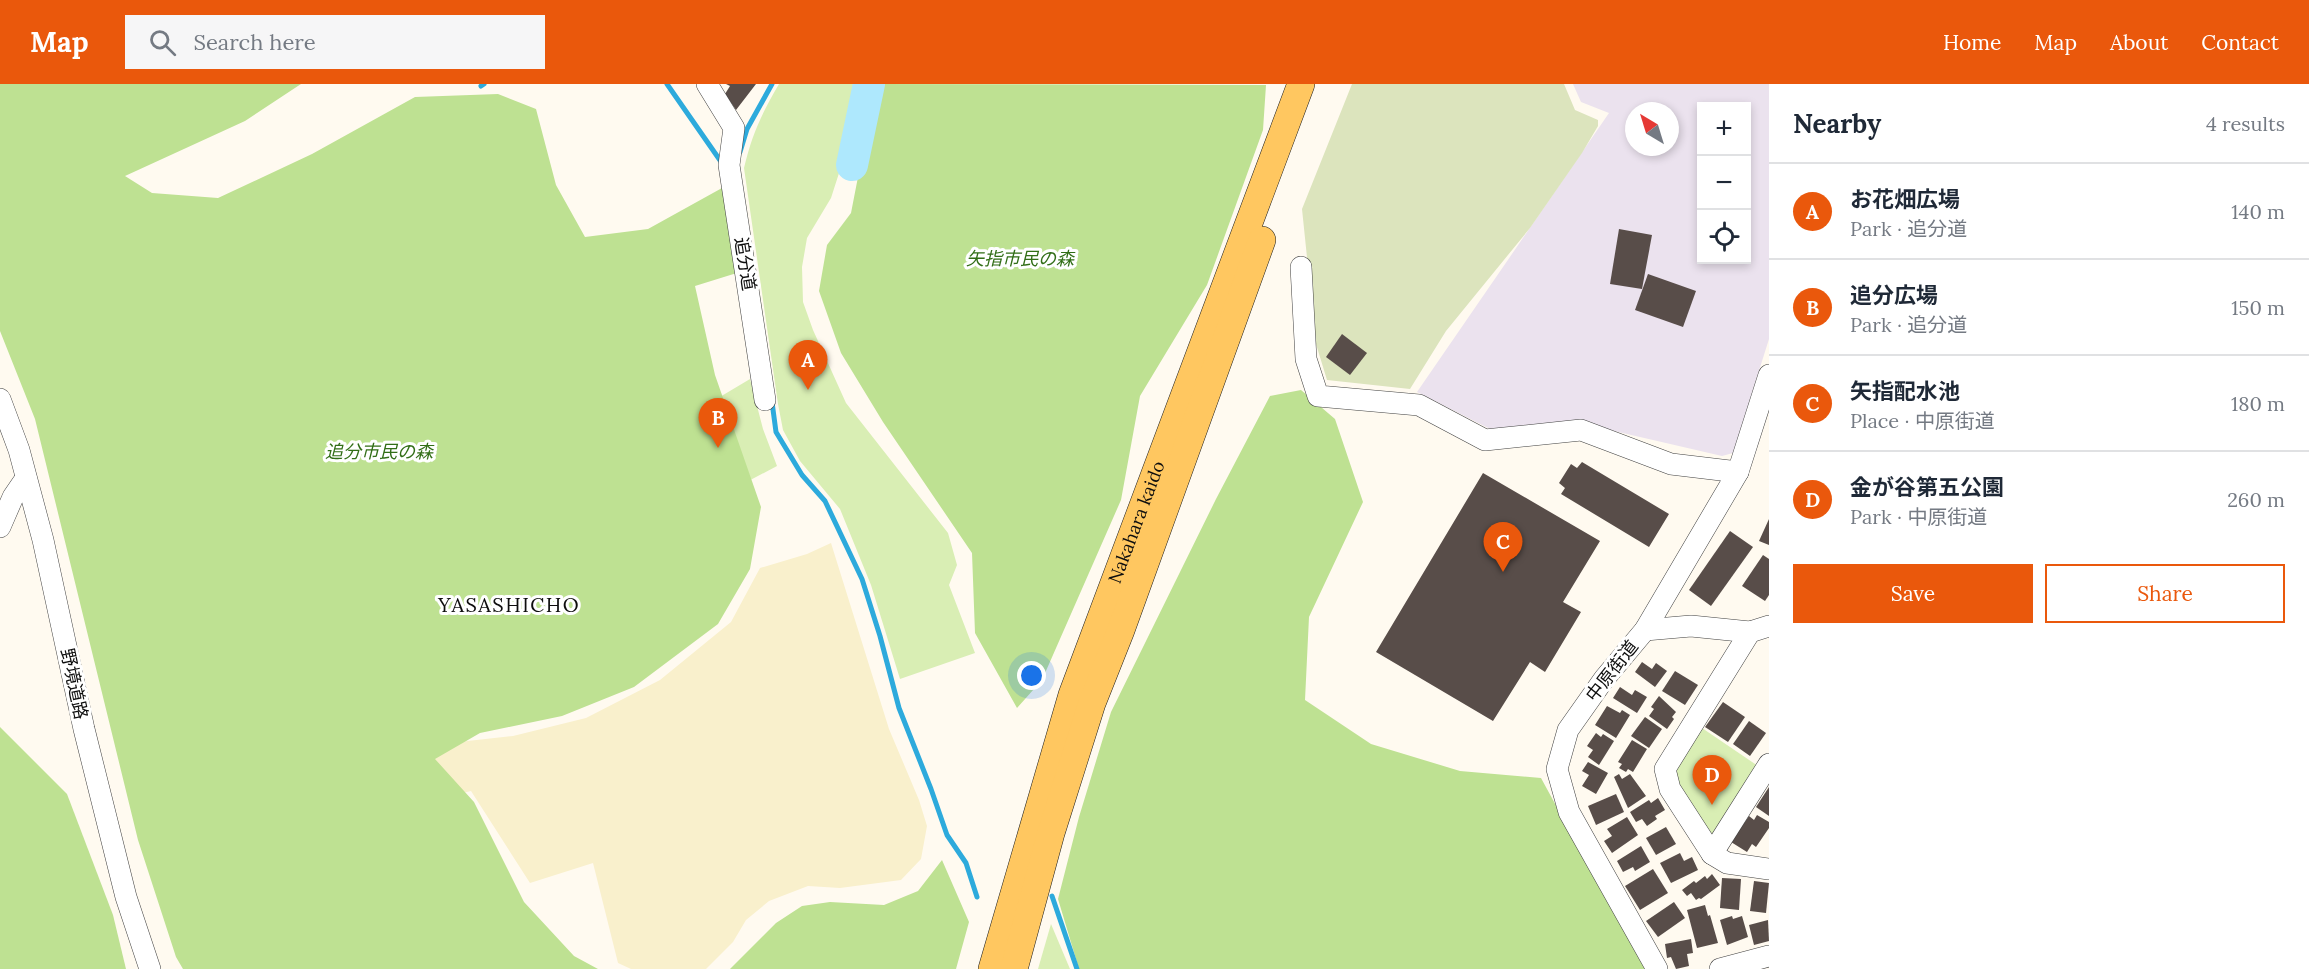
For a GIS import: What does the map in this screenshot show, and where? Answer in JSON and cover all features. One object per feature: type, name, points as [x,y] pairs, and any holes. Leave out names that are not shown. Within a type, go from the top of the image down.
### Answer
[{"type":"main road","name":"Nakahara kaido","points":[[992,969],[1072,694],[1301,84]]},
{"type":"main road","name":"Nakahara kaido","points":[[1014,969],[1051,833],[1092,703],[1121,630],[1319,84]]},
{"type":"street","name":"追分道","points":[[707,84],[734,128],[729,165],[765,400]]},
{"type":"street","points":[[1301,267],[1306,359],[1318,396],[1419,405],[1485,440],[1581,430],[1671,464],[1738,472]]},
{"type":"street","name":"中原街道","points":[[1657,969],[1569,812],[1557,769],[1568,730],[1604,678],[1645,630],[1738,472],[1769,375]]},
{"type":"street","name":"野境道路","points":[[0,399],[19,450],[44,540],[84,729],[126,897],[150,969]]},
{"type":"street","points":[[0,527],[13,497],[26,477]]},
{"type":"street","points":[[1645,630],[1691,626],[1760,629]]},
{"type":"street","points":[[1760,629],[1665,769],[1670,789],[1712,854],[1727,863],[1769,869]]},
{"type":"street","points":[[1712,854],[1769,764]]},
{"type":"street","points":[[1720,969],[1748,965],[1769,956]]},
{"type":"shaded area","points":[[1573,84],[1769,84],[1769,339],[1733,453],[1722,456],[1571,421],[1492,430],[1413,390],[1417,392],[1609,113],[1581,102]]},
{"type":"shaded area","points":[[831,543],[889,729],[919,800],[927,826],[921,859],[901,880],[840,888],[808,886],[769,901],[746,920],[733,942],[706,969],[631,969],[618,963],[593,863],[530,883],[471,791],[446,797],[423,746],[513,736],[586,718],[660,680],[731,622],[760,568],[807,554]]},
{"type":"green space","name":"追分市民の森","points":[[0,84],[301,84],[245,121],[125,176],[152,193],[218,198],[312,154],[415,97],[498,94],[536,109],[556,185],[585,237],[648,229],[722,188],[740,272],[695,286],[715,375],[761,507],[750,569],[718,624],[634,687],[562,716],[480,733],[435,759],[474,802],[524,902],[574,956],[598,969],[183,969],[176,957],[138,840],[35,419],[0,331]]},
{"type":"green space","points":[[779,84],[861,84],[831,198],[807,238],[802,267],[803,302],[846,403],[948,533],[957,565],[949,585],[975,653],[900,679],[871,585],[840,509],[800,461],[783,430],[744,168],[758,124]]},
{"type":"green space","name":"矢指市民の森","points":[[876,84],[1266,85],[1263,130],[1207,285],[1140,396],[1121,500],[1042,680],[1017,708],[975,633],[972,553],[883,422],[841,353],[819,291],[827,245],[851,213]]},
{"type":"green space","points":[[1352,84],[1564,84],[1575,110],[1598,120],[1598,126],[1582,153],[1530,228],[1446,331],[1410,389],[1327,380],[1316,344],[1302,209]]},
{"type":"green space","points":[[750,379],[763,429],[777,466],[724,494],[693,413]]},
{"type":"green space","points":[[1301,390],[1335,419],[1363,502],[1309,617],[1305,700],[1371,744],[1460,771],[1541,778],[1645,969],[1079,969],[1058,899],[1079,817],[1111,712],[1216,499],[1270,396]]},
{"type":"green space","points":[[0,727],[67,794],[113,915],[126,969],[0,969]]},
{"type":"green space","points":[[1702,728],[1758,766],[1716,834],[1705,833],[1674,777],[1675,770]]},
{"type":"green space","points":[[942,860],[969,922],[956,969],[730,969],[776,923],[802,906],[830,902],[884,905],[918,891]]},
{"type":"green space","points":[[1051,924],[1070,969],[1038,969]]},
{"type":"building","points":[[726,84],[756,84],[736,110],[725,94],[730,86]]},
{"type":"building","points":[[1619,229],[1652,235],[1642,289],[1610,284]]},
{"type":"building","points":[[1648,274],[1696,291],[1683,327],[1635,310]]},
{"type":"building","points":[[1342,334],[1367,353],[1350,375],[1326,357]]},
{"type":"building","points":[[1582,462],[1669,514],[1649,547],[1561,494],[1565,488],[1559,483],[1571,464],[1577,468]]},
{"type":"building","points":[[1483,473],[1600,541],[1563,602],[1581,612],[1545,672],[1530,662],[1493,721],[1376,652]]},
{"type":"building","points":[[1769,519],[1769,545],[1759,541]]},
{"type":"building","points":[[1730,531],[1753,547],[1711,606],[1689,590]]},
{"type":"building","points":[[1763,555],[1769,559],[1769,595],[1765,601],[1742,586]]},
{"type":"building","points":[[1642,662],[1652,669],[1656,663],[1667,671],[1655,687],[1635,672]]},
{"type":"building","points":[[1675,671],[1698,685],[1685,705],[1662,691]]},
{"type":"building","points":[[1620,687],[1632,695],[1635,690],[1647,697],[1637,713],[1613,698]]},
{"type":"building","points":[[1659,696],[1676,712],[1667,729],[1649,716],[1654,709],[1651,707]]},
{"type":"building","points":[[1723,702],[1745,717],[1728,742],[1705,727]]},
{"type":"building","points":[[1607,706],[1630,715],[1616,738],[1595,725]]},
{"type":"building","points":[[1645,717],[1662,729],[1649,748],[1631,736]]},
{"type":"building","points":[[1749,721],[1766,733],[1750,756],[1733,744]]},
{"type":"building","points":[[1596,733],[1601,737],[1603,734],[1614,741],[1599,765],[1588,757],[1593,750],[1587,746]]},
{"type":"building","points":[[1632,740],[1647,749],[1633,772],[1628,769],[1626,772],[1619,768],[1622,764],[1618,762]]},
{"type":"building","points":[[1588,762],[1608,773],[1596,794],[1582,786],[1589,775],[1582,771]]},
{"type":"building","points":[[1619,774],[1622,779],[1630,774],[1646,796],[1628,808],[1614,777]]},
{"type":"building","points":[[1769,787],[1769,816],[1756,807]]},
{"type":"building","points":[[1616,794],[1624,812],[1596,825],[1588,806]]},
{"type":"building","points":[[1658,798],[1665,810],[1655,816],[1657,819],[1647,826],[1642,819],[1636,822],[1630,812],[1649,800],[1651,803]]},
{"type":"building","points":[[1757,815],[1769,822],[1769,828],[1756,847],[1752,844],[1747,852],[1731,842],[1749,816],[1754,820]]},
{"type":"building","points":[[1627,817],[1638,835],[1612,853],[1604,841],[1612,836],[1607,829]]},
{"type":"building","points":[[1666,827],[1676,844],[1656,855],[1646,838]]},
{"type":"building","points":[[1641,846],[1650,862],[1635,871],[1633,867],[1623,872],[1617,861]]},
{"type":"building","points":[[1680,853],[1684,861],[1692,857],[1698,870],[1671,883],[1660,863]]},
{"type":"building","points":[[1653,869],[1668,893],[1640,910],[1625,886]]},
{"type":"building","points":[[1712,874],[1720,885],[1701,899],[1696,900],[1691,893],[1687,896],[1682,890],[1694,881],[1696,883],[1705,876],[1707,879]]},
{"type":"building","points":[[1722,878],[1741,879],[1739,910],[1720,908]]},
{"type":"building","points":[[1754,881],[1769,883],[1766,913],[1750,911]]},
{"type":"building","points":[[1674,902],[1685,918],[1658,937],[1646,921]]},
{"type":"building","points":[[1705,905],[1718,943],[1697,948],[1687,910]]},
{"type":"building","points":[[1732,916],[1733,919],[1742,916],[1748,937],[1727,945],[1720,920]]},
{"type":"building","points":[[1768,920],[1769,941],[1754,945],[1749,925]]},
{"type":"building","points":[[1691,939],[1693,953],[1687,954],[1689,966],[1676,969],[1671,957],[1667,958],[1665,944]]},
{"type":"waterway","points":[[667,84],[724,166]]},
{"type":"waterway","points":[[740,152],[747,129],[772,84]]},
{"type":"waterway","points":[[852,165],[869,84]]},
{"type":"waterway","points":[[772,402],[776,432],[802,475],[825,501],[862,579],[899,708],[947,835],[966,863],[977,897]]},
{"type":"waterway","points":[[1052,896],[1077,969]]},
{"type":"place","name":"お花畑広場","points":[[808,390]]},
{"type":"place","name":"追分広場","points":[[718,448]]},
{"type":"place","name":"矢指配水池","points":[[1503,572]]},
{"type":"place","name":"金が谷第五公園","points":[[1712,805]]},
{"type":"district","name":"YASASHICHO","points":[[509,605]]}]
